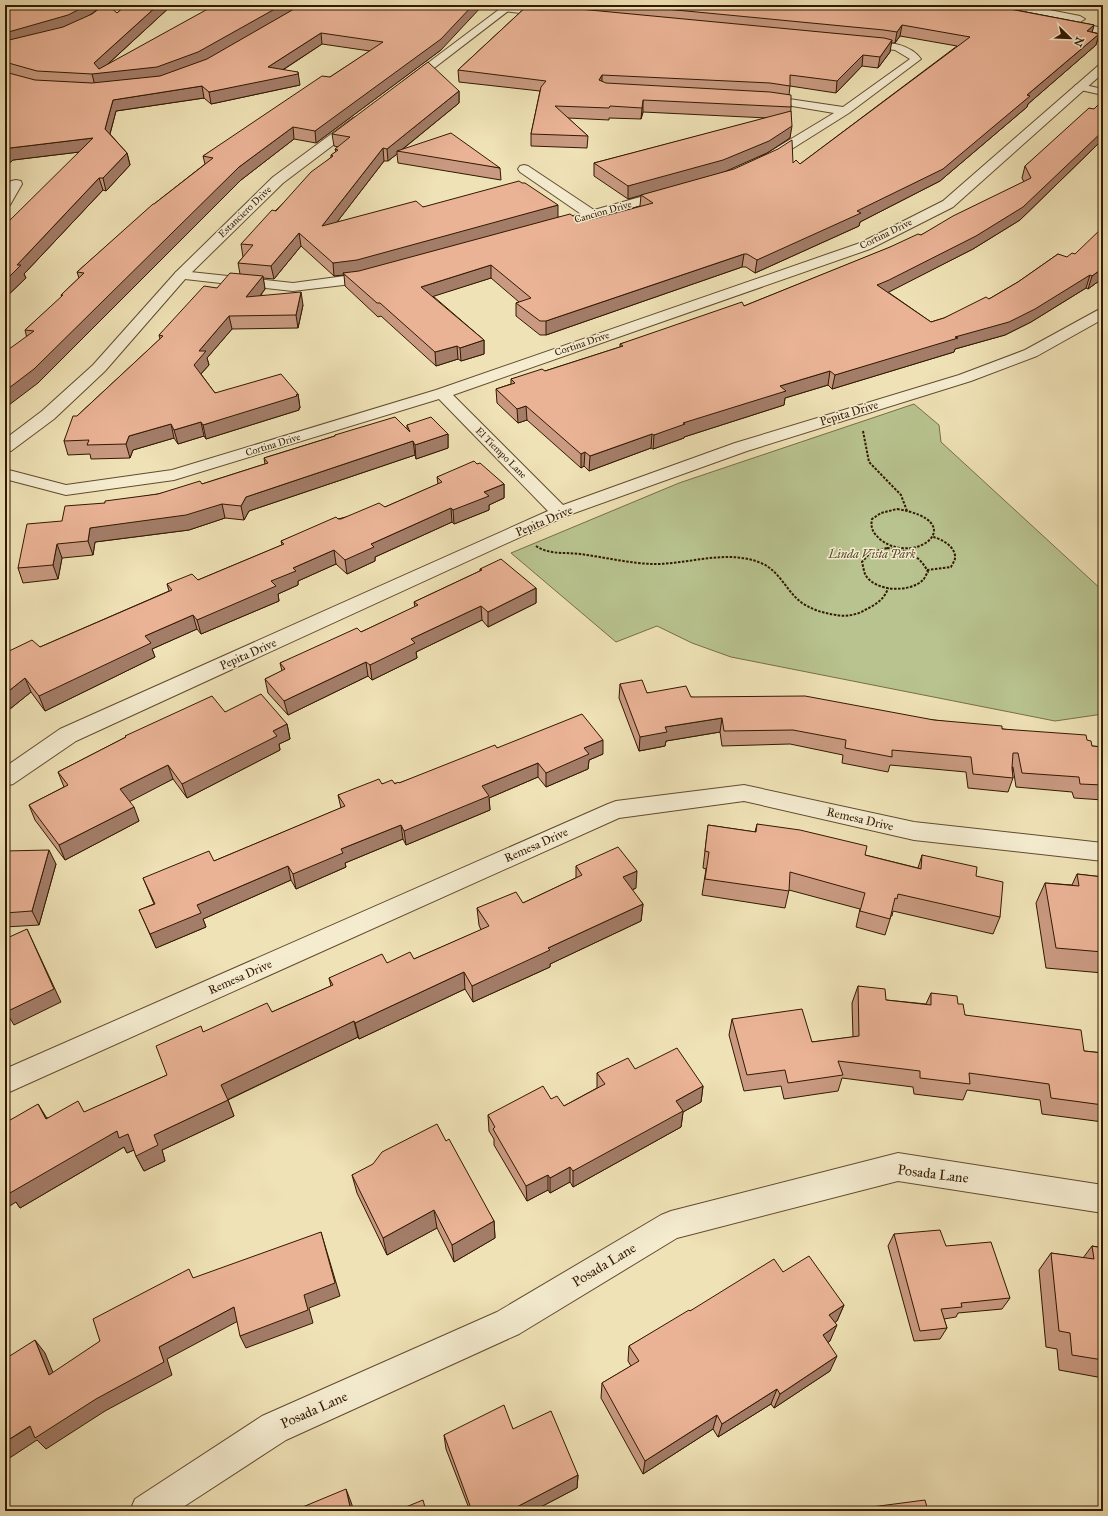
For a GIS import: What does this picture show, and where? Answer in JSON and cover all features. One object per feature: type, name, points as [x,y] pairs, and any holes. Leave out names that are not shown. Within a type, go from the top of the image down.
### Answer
[{"type":"street","points":[[398,90],[510,7],[560,14]]},
{"type":"street","points":[[1004,8],[1103,23]]},
{"type":"street","points":[[1004,8],[1103,31]]},
{"type":"street","points":[[752,165],[772,157],[845,111],[916,59],[911,53],[896,48],[852,42]]},
{"type":"street","name":"Cortina Drive","points":[[5,474],[66,490],[174,475],[442,393],[865,246],[948,204],[1103,67]]},
{"type":"street","points":[[1080,87],[1103,92]]},
{"type":"street","points":[[753,98],[769,99],[845,111]]},
{"type":"street","name":"Estanciero Drive","points":[[5,447],[48,415],[99,368],[181,275],[278,180],[366,114]]},
{"type":"street","points":[[524,169],[592,215]]},
{"type":"street","points":[[5,202],[16,184]]},
{"type":"street","name":"Cancion Drive","points":[[539,230],[682,190]]},
{"type":"street","points":[[181,275],[293,287],[360,279],[382,273]]},
{"type":"street","name":"Pepita Drive","points":[[5,778],[68,735],[560,512],[741,447],[845,413],[965,378],[1031,353],[1103,314]]},
{"type":"street","name":"El Tiempo Lane","points":[[442,393],[560,512]]},
{"type":"street","name":"Remesa Drive","points":[[5,1082],[616,810],[744,793],[914,831],[1103,852]]},
{"type":"street","name":"Posada Lane","points":[[147,1511],[274,1428],[508,1323],[671,1225],[898,1166],[1103,1200]]},
{"type":"lane","points":[[1094,5],[1103,7]]},
{"type":"path","points":[[845,413],[863,430],[868,460],[880,474],[900,491],[906,504],[907,511]]},
{"type":"path","points":[[933,537],[923,545],[906,550],[878,550],[870,553],[862,562],[862,568],[865,575],[879,585],[899,589],[917,586],[923,582],[926,576],[927,570],[920,559],[906,550],[885,543],[872,531],[870,525],[873,518],[882,512],[897,510],[918,514],[929,521],[934,531],[933,537]]},
{"type":"path","points":[[519,531],[545,552],[579,554],[654,564],[718,557],[744,559],[761,563],[774,571],[801,602],[820,613],[840,616],[859,614],[874,605],[886,595],[888,588]]},
{"type":"path","points":[[927,570],[951,567],[955,559],[954,552],[947,543],[940,538],[933,537]]},
{"type":"green space","name":"Linda Vista Park","points":[[914,404],[939,425],[941,442],[1103,591],[1103,714],[1055,721],[731,657],[692,643],[657,626],[616,642],[511,553],[679,483]]},
{"type":"building","points":[[5,5],[86,5],[68,15],[5,33]]},
{"type":"building","points":[[104,5],[108,5],[117,13],[126,5],[158,5],[94,63],[99,69],[215,5],[226,5],[231,9],[230,5],[282,5],[198,52],[157,67],[92,74],[37,71],[5,62],[5,41],[63,27],[92,14]]},
{"type":"building","points":[[301,5],[473,5],[441,39],[315,131],[293,127],[239,167],[34,369],[5,391],[5,352],[34,331],[25,330],[63,295],[61,295],[84,273],[77,272],[153,204],[213,158],[203,156],[322,76],[330,77],[383,42],[321,33],[268,67],[298,72],[298,74],[209,92],[202,86],[113,100],[105,129],[127,153],[103,178],[99,178],[17,265],[21,265],[5,281],[5,225],[93,138],[10,148],[5,152],[5,72],[35,80],[92,83],[160,76],[207,59]]},
{"type":"building","points":[[528,5],[884,38],[892,40],[880,57],[863,55],[837,81],[790,75],[790,86],[770,83],[602,75],[599,80],[606,83],[770,92],[791,95],[791,107],[643,100],[642,108],[610,106],[609,108],[555,106],[588,136],[531,134],[541,87],[546,81],[458,70]]},
{"type":"building","points":[[624,5],[994,5],[1094,25],[1087,31],[1099,34],[1027,95],[1030,96],[943,169],[857,211],[861,213],[757,260],[747,254],[744,254],[546,321],[540,321],[516,303],[531,298],[491,265],[421,287],[484,340],[460,348],[457,346],[435,352],[380,303],[377,303],[343,273],[359,271],[570,214],[582,222],[653,203],[641,195],[734,169],[778,149],[792,140],[793,163],[796,160],[800,164],[970,37],[902,25],[897,32]]},
{"type":"building","points":[[428,62],[459,91],[387,149],[383,148],[322,226],[416,201],[423,207],[519,181],[525,183],[558,205],[357,260],[333,263],[299,233],[271,266],[238,263],[253,245],[241,244],[272,210],[276,211],[311,172],[333,156],[331,155],[338,150],[335,149],[350,137],[332,134]]},
{"type":"building","points":[[1103,100],[1103,131],[1023,207],[976,236],[877,285],[931,322],[944,318],[986,297],[989,299],[1018,282],[1058,254],[1067,257],[1072,253],[1075,254],[1103,227],[1103,268],[1035,309],[1009,322],[955,337],[958,338],[835,375],[830,371],[780,386],[786,391],[683,423],[685,424],[590,456],[585,452],[581,454],[526,406],[517,409],[496,389],[515,383],[511,379],[542,369],[545,371],[623,346],[620,344],[742,302],[744,306],[890,247],[918,234],[921,235],[953,216],[1031,178],[1025,166],[1089,108],[1094,109]]},
{"type":"building","points":[[791,111],[792,126],[769,141],[723,160],[628,186],[594,163]]},
{"type":"building","points":[[451,133],[500,168],[397,151]]},
{"type":"building","points":[[230,273],[263,276],[246,297],[301,292],[296,315],[229,316],[199,351],[206,351],[194,365],[215,393],[281,374],[298,394],[296,395],[297,396],[203,425],[201,422],[174,430],[171,424],[129,436],[126,444],[87,445],[89,440],[64,441],[73,416],[77,416],[163,336],[159,335],[204,286],[217,288]]},
{"type":"building","points":[[395,417],[410,432],[407,425],[431,417],[448,434],[415,445],[413,441],[246,497],[241,506],[222,504],[186,515],[90,528],[88,541],[57,544],[53,565],[18,568],[27,524],[62,521],[65,506],[105,503],[105,501],[158,494],[200,481],[202,484],[268,463],[264,458]]},
{"type":"building","points":[[474,461],[477,464],[480,463],[504,484],[484,492],[489,496],[453,510],[451,508],[371,544],[374,547],[345,560],[334,550],[293,568],[296,571],[271,581],[276,586],[197,620],[193,615],[145,636],[151,643],[39,696],[25,678],[5,694],[5,653],[32,640],[40,647],[172,590],[167,584],[192,574],[198,580],[284,544],[281,541],[336,517],[341,519],[379,503],[385,507],[442,482],[437,477]]},
{"type":"building","points":[[501,559],[536,588],[488,612],[481,606],[411,639],[415,643],[370,665],[366,662],[284,701],[265,679],[285,669],[280,663],[357,628],[361,632],[418,605],[414,602],[482,570],[480,569]]},
{"type":"building","points":[[642,680],[647,693],[686,686],[691,697],[805,696],[934,720],[1002,726],[1002,729],[1086,735],[1087,740],[1091,741],[1092,746],[1103,747],[1103,785],[1080,784],[1079,777],[1022,773],[1018,753],[1013,753],[1013,778],[973,774],[971,757],[892,750],[892,757],[845,748],[846,740],[793,730],[724,731],[722,718],[665,727],[667,732],[640,737],[620,684]]},
{"type":"building","points":[[261,694],[287,724],[273,731],[277,736],[182,784],[168,765],[120,789],[134,807],[59,845],[29,805],[68,785],[58,772],[126,737],[125,736],[212,696],[225,712]]},
{"type":"building","points":[[582,714],[603,740],[584,748],[589,754],[546,773],[538,763],[482,786],[489,796],[404,831],[401,825],[341,849],[343,853],[293,874],[288,866],[197,905],[201,913],[150,934],[139,910],[155,904],[143,878],[209,851],[214,861],[345,806],[338,795],[379,779],[382,784],[392,780],[395,784],[398,782],[399,783],[495,745],[497,748]]},
{"type":"building","points":[[757,824],[800,830],[867,846],[865,855],[921,869],[922,855],[977,867],[976,876],[1003,882],[1000,917],[898,894],[897,899],[895,898],[890,919],[860,911],[865,893],[790,872],[789,891],[705,879],[709,852],[705,851],[708,825],[756,832]]},
{"type":"building","points":[[618,847],[637,871],[623,877],[643,904],[548,948],[550,950],[472,986],[464,972],[355,1023],[354,1021],[221,1085],[228,1100],[154,1135],[158,1145],[136,1156],[128,1134],[119,1138],[117,1131],[10,1193],[7,1187],[5,1188],[5,1123],[38,1104],[46,1119],[78,1101],[84,1112],[167,1075],[156,1046],[201,1026],[203,1032],[267,1003],[272,1012],[333,985],[329,978],[382,954],[387,963],[410,952],[414,959],[489,926],[477,908],[516,892],[523,903],[582,875],[576,866]]},
{"type":"building","points":[[49,850],[32,911],[5,913],[5,851]]},
{"type":"building","points":[[1077,874],[1103,877],[1103,952],[1056,948],[1045,883],[1079,886]]},
{"type":"building","points":[[27,929],[54,989],[6,1012],[5,939]]},
{"type":"building","points":[[858,986],[885,989],[886,1000],[931,1005],[931,993],[957,996],[958,1004],[963,1004],[965,1015],[1081,1030],[1084,1051],[1103,1053],[1103,1105],[1051,1098],[1049,1084],[969,1073],[970,1084],[920,1078],[920,1071],[838,1061],[843,1075],[788,1083],[785,1070],[747,1075],[732,1019],[802,1009],[812,1042],[859,1036]]},
{"type":"building","points":[[677,1048],[703,1086],[676,1101],[683,1111],[573,1171],[570,1167],[550,1178],[548,1175],[526,1186],[493,1129],[495,1127],[488,1115],[543,1086],[551,1099],[557,1096],[564,1106],[605,1084],[597,1073],[628,1058],[635,1069]]},
{"type":"building","points":[[437,1124],[446,1141],[449,1139],[494,1221],[452,1245],[434,1210],[383,1238],[352,1175],[373,1164],[382,1152]]},
{"type":"building","points":[[940,1230],[946,1246],[991,1242],[1010,1298],[961,1303],[962,1307],[941,1309],[947,1328],[920,1331],[894,1234]]},
{"type":"building","points":[[321,1232],[335,1283],[304,1295],[308,1310],[240,1336],[234,1307],[159,1347],[164,1362],[96,1399],[35,1438],[30,1426],[5,1442],[5,1359],[35,1340],[49,1375],[100,1341],[93,1319],[189,1269],[193,1278]]},
{"type":"building","points":[[1092,1246],[1103,1248],[1103,1360],[1072,1355],[1070,1333],[1059,1331],[1051,1253],[1094,1259]]},
{"type":"building","points":[[809,1256],[844,1305],[829,1315],[837,1325],[823,1335],[837,1356],[780,1394],[777,1389],[722,1424],[717,1415],[645,1461],[602,1383],[639,1361],[629,1346],[689,1310],[690,1311],[774,1259],[783,1272]]},
{"type":"building","points":[[504,1405],[513,1429],[551,1411],[578,1475],[509,1511],[472,1511],[444,1435]]},
{"type":"building","points":[[346,1489],[351,1511],[293,1511]]},
{"type":"building","points":[[423,1500],[426,1511],[396,1511]]},
{"type":"building","points":[[925,1500],[928,1511],[841,1511]]}]
